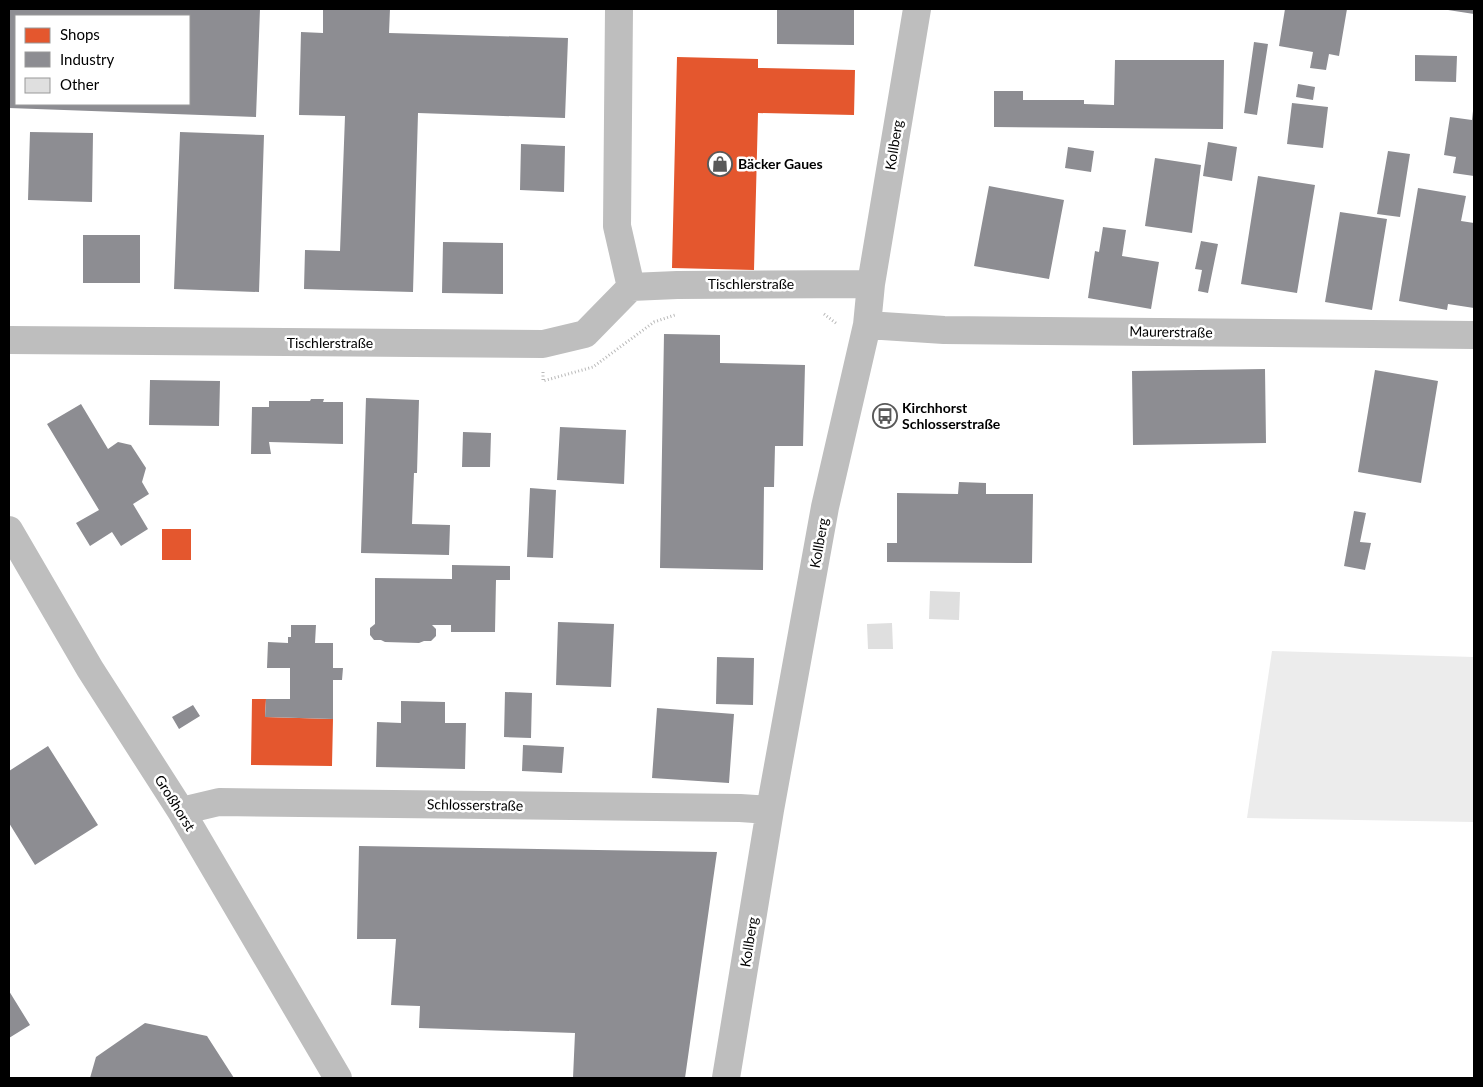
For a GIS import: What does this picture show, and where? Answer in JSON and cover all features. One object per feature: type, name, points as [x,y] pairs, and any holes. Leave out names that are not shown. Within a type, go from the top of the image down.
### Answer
[{"type":"street","points":[[620,9],[617,226],[631,287]]},
{"type":"street","name":"Kollberg","points":[[726,1078],[770,810],[825,507],[855,327],[871,284],[916,9]]},
{"type":"street","name":"Tischlerstraße","points":[[9,340],[543,344],[585,334],[631,287],[871,284]]},
{"type":"street","name":"Maurerstraße","points":[[855,327],[944,330],[1474,335]]},
{"type":"street","name":"Großhorst","points":[[9,530],[90,670],[181,811],[338,1078]]},
{"type":"street","name":"Schlosserstraße","points":[[181,811],[219,802],[740,808],[770,810]]},
{"type":"path","points":[[820,310],[855,327]]},
{"type":"path","points":[[543,344],[543,381],[593,367],[654,322],[680,314]]},
{"type":"shaded area","points":[[1272,651],[1474,657],[1474,822],[1247,818]]},
{"type":"building: Shops","points":[[677,57],[758,59],[758,68],[855,70],[854,115],[758,113],[754,270],[672,268]]},
{"type":"building: Shops","points":[[162,529],[191,529],[191,560],[162,560]]},
{"type":"building: Shops","points":[[252,699],[266,699],[265,717],[333,719],[332,766],[251,765]]},
{"type":"building: Industry","points":[[9,9],[260,9],[256,117],[9,108]]},
{"type":"building: Industry","points":[[323,9],[390,9],[389,33],[568,38],[565,118],[418,113],[413,292],[304,289],[305,250],[340,251],[345,116],[299,115],[301,32],[323,33]]},
{"type":"building: Industry","points":[[777,9],[854,9],[854,45],[777,44]]},
{"type":"building: Industry","points":[[1285,9],[1347,9],[1339,56],[1329,54],[1326,70],[1310,68],[1313,52],[1279,46]]},
{"type":"building: Industry","points":[[1474,9],[1474,14],[1448,10]]},
{"type":"building: Industry","points":[[1254,42],[1268,44],[1257,115],[1244,113]]},
{"type":"building: Industry","points":[[1415,55],[1457,56],[1456,82],[1415,81]]},
{"type":"building: Industry","points":[[1115,60],[1224,60],[1223,129],[994,127],[994,91],[1023,91],[1023,100],[1084,100],[1084,104],[1114,105]]},
{"type":"building: Industry","points":[[1298,84],[1315,87],[1313,100],[1296,97]]},
{"type":"building: Industry","points":[[1292,103],[1328,107],[1323,148],[1287,144]]},
{"type":"building: Industry","points":[[1473,111],[1474,176],[1453,173],[1456,157],[1444,155],[1450,117],[1472,120]]},
{"type":"building: Industry","points":[[30,132],[93,133],[92,202],[28,200]]},
{"type":"building: Industry","points":[[180,132],[264,135],[259,292],[174,289]]},
{"type":"building: Industry","points":[[1208,142],[1237,147],[1232,181],[1203,176]]},
{"type":"building: Industry","points":[[521,144],[565,146],[564,192],[520,190]]},
{"type":"building: Industry","points":[[1068,147],[1094,151],[1091,172],[1065,168]]},
{"type":"building: Industry","points":[[1388,151],[1410,154],[1400,217],[1377,214]]},
{"type":"building: Industry","points":[[1155,158],[1201,165],[1192,233],[1145,226]]},
{"type":"building: Industry","points":[[1258,176],[1315,185],[1297,293],[1241,284]]},
{"type":"building: Industry","points":[[989,186],[1064,200],[1049,279],[974,266]]},
{"type":"building: Industry","points":[[1418,188],[1466,196],[1461,221],[1474,223],[1474,308],[1448,304],[1447,310],[1399,301]]},
{"type":"building: Industry","points":[[1340,212],[1387,219],[1372,310],[1325,302]]},
{"type":"building: Industry","points":[[1103,227],[1126,230],[1122,256],[1159,262],[1151,309],[1088,298],[1095,251],[1099,252]]},
{"type":"building: Industry","points":[[83,235],[140,235],[140,283],[83,283]]},
{"type":"building: Industry","points":[[1201,241],[1218,244],[1208,293],[1198,291],[1202,270],[1195,269]]},
{"type":"building: Industry","points":[[443,242],[503,243],[503,294],[442,293]]},
{"type":"building: Industry","points":[[664,334],[720,335],[720,363],[805,365],[803,446],[775,446],[774,487],[764,487],[763,570],[660,568]]},
{"type":"building: Industry","points":[[1265,369],[1266,443],[1133,445],[1132,371]]},
{"type":"building: Industry","points":[[1375,370],[1438,381],[1421,483],[1358,472]]},
{"type":"building: Industry","points":[[150,380],[220,381],[219,426],[149,425]]},
{"type":"building: Industry","points":[[366,398],[419,400],[417,473],[414,473],[412,524],[450,525],[449,555],[361,553]]},
{"type":"building: Industry","points":[[311,399],[324,399],[323,402],[343,402],[343,444],[269,442],[271,454],[251,454],[252,407],[269,407],[269,401],[310,401]]},
{"type":"building: Industry","points":[[81,404],[108,449],[118,442],[131,445],[146,468],[142,482],[149,494],[133,504],[148,529],[121,546],[112,532],[90,546],[76,523],[99,510],[47,424]]},
{"type":"building: Industry","points":[[560,427],[626,430],[624,484],[557,480]]},
{"type":"building: Industry","points":[[463,432],[491,433],[490,467],[462,467]]},
{"type":"building: Industry","points":[[959,482],[986,483],[986,494],[1033,494],[1032,563],[887,562],[887,543],[897,543],[897,493],[958,494]]},
{"type":"building: Industry","points":[[530,488],[556,490],[553,558],[527,557]]},
{"type":"building: Industry","points":[[1354,511],[1366,513],[1360,542],[1371,543],[1365,570],[1344,566]]},
{"type":"building: Industry","points":[[452,565],[510,566],[510,580],[496,580],[495,632],[451,632],[451,625],[432,625],[436,629],[436,636],[431,641],[419,643],[374,640],[370,635],[370,628],[375,624],[375,578],[452,579]]},
{"type":"building: Industry","points":[[558,622],[614,624],[611,687],[556,685]]},
{"type":"building: Industry","points":[[291,625],[316,625],[315,643],[333,643],[333,668],[343,668],[342,680],[333,680],[333,719],[265,717],[266,699],[290,699],[290,668],[267,668],[268,642],[288,643],[288,637],[291,637]]},
{"type":"building: Industry","points":[[717,657],[754,658],[753,705],[716,704]]},
{"type":"building: Industry","points":[[505,692],[532,693],[531,738],[504,737]]},
{"type":"building: Industry","points":[[401,701],[445,702],[445,723],[466,723],[465,769],[376,767],[377,722],[401,723]]},
{"type":"building: Industry","points":[[193,705],[200,716],[179,729],[172,717]]},
{"type":"building: Industry","points":[[657,708],[734,714],[729,783],[652,778]]},
{"type":"building: Industry","points":[[523,745],[564,747],[562,773],[522,771]]},
{"type":"building: Industry","points":[[48,746],[98,825],[35,865],[9,823],[9,771]]},
{"type":"building: Industry","points":[[359,846],[717,852],[685,1078],[573,1078],[575,1033],[419,1028],[420,1006],[391,1005],[396,939],[357,939]]},
{"type":"building: Industry","points":[[9,991],[30,1025],[9,1038]]},
{"type":"building: Industry","points":[[145,1023],[207,1036],[234,1078],[90,1078],[96,1057]]},
{"type":"building: Other","points":[[930,591],[960,592],[959,620],[929,619]]},
{"type":"building: Other","points":[[892,623],[893,649],[868,649],[867,624]]},
{"type":"place","name":"Bäcker Gaues","points":[[720,164]]},
{"type":"place","name":"Kirchhorst Schlosserstraße","points":[[885,416]]}]
